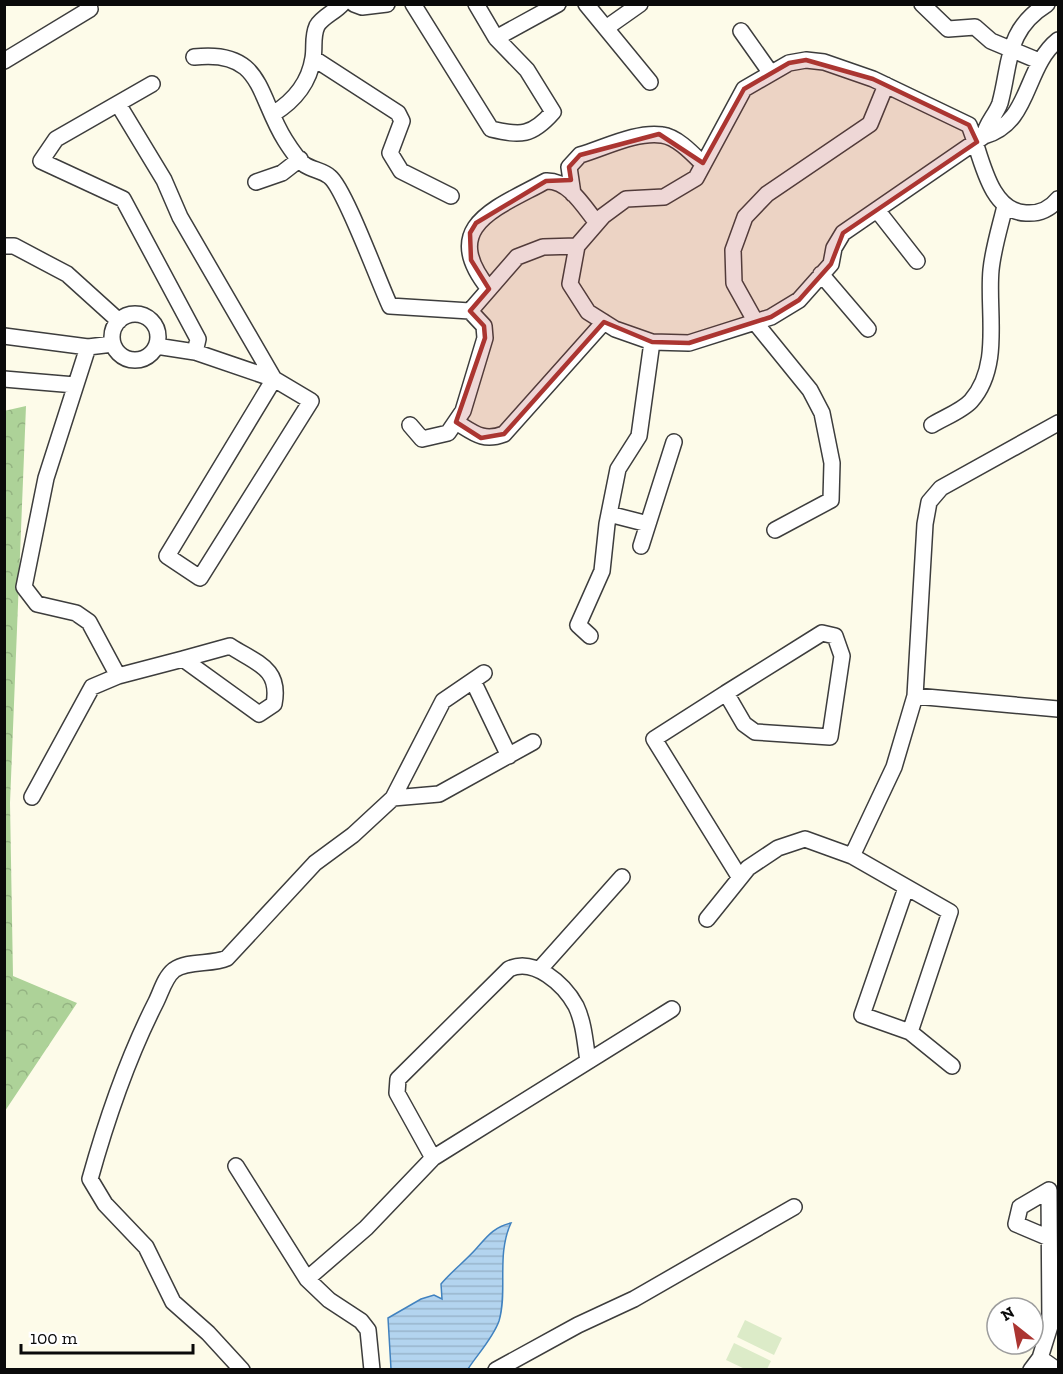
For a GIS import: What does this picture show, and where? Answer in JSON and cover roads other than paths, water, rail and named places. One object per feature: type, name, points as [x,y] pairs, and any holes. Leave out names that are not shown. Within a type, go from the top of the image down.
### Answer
[{"type":"street","points":[[273,114],[291,103],[306,82],[313,57],[314,34],[318,23],[342,4]]},
{"type":"street","points":[[354,4],[362,7],[387,4]]},
{"type":"street","points":[[413,4],[491,129],[515,135],[539,129],[553,112],[527,70],[496,38],[476,4]]},
{"type":"street","points":[[496,38],[558,4]]},
{"type":"street","points":[[586,4],[650,82]]},
{"type":"street","points":[[606,28],[640,4]]},
{"type":"street","points":[[922,4],[948,28],[975,27],[991,41],[1039,61]]},
{"type":"street","points":[[980,139],[1000,102],[1010,49],[1027,21],[1047,4]]},
{"type":"street","points":[[4,61],[90,9]]},
{"type":"street","points":[[741,31],[770,72]]},
{"type":"street","points":[[1059,40],[1039,61],[1022,105],[1010,121],[994,133],[980,139],[843,233],[834,248],[831,264],[799,300],[771,316],[689,343],[652,342],[615,329],[588,312],[570,284],[577,246],[597,223],[626,199],[664,197],[696,178],[744,89],[789,63],[806,60],[824,62],[886,85],[969,125],[980,139],[992,186],[1005,206],[1014,211],[1032,214],[1052,206],[1059,199]]},
{"type":"street","points":[[194,57],[218,54],[233,59],[253,75],[284,140],[303,164],[331,177],[342,195],[390,306],[470,311],[484,326],[485,338],[463,411],[448,433],[422,439],[410,425]]},
{"type":"street","points":[[313,57],[398,113],[402,121],[390,153],[401,171],[451,196]]},
{"type":"street","points":[[152,84],[56,139],[41,161],[123,199],[198,339],[195,352]]},
{"type":"street","points":[[775,530],[831,500],[832,463],[822,413],[810,390],[756,321],[734,283],[733,250],[745,216],[767,194],[870,124],[886,85]]},
{"type":"street","points":[[118,104],[165,180],[180,216],[274,379]]},
{"type":"street","points":[[573,194],[569,167],[574,160],[580,155],[636,138],[659,134],[668,136],[703,164]]},
{"type":"street","points":[[256,182],[282,173],[300,159]]},
{"type":"street","points":[[489,289],[471,260],[470,232],[476,223],[546,181],[555,181],[573,194],[597,223]]},
{"type":"street","points":[[932,425],[971,401],[985,375],[991,342],[988,308],[991,268],[1005,206]]},
{"type":"street","points":[[877,210],[917,261]]},
{"type":"street","points":[[4,246],[14,246],[67,274],[119,321]]},
{"type":"street","points":[[470,311],[517,257],[543,247],[577,246]]},
{"type":"street","points":[[821,274],[868,329]]},
{"type":"street","points":[[131,315],[145,316],[158,332],[156,346],[149,356],[137,360],[125,358],[113,344],[113,332],[119,321],[131,315]]},
{"type":"street","points":[[456,422],[480,438],[491,439],[504,434],[604,322]]},
{"type":"street","points":[[4,336],[88,347],[113,344]]},
{"type":"street","points":[[591,636],[578,625],[602,571],[609,514],[618,469],[639,436],[652,342]]},
{"type":"street","points":[[156,346],[195,352],[274,379],[311,401],[200,578],[167,556],[274,379]]},
{"type":"street","points":[[88,347],[46,478],[24,587],[37,604],[76,613],[89,622],[118,676]]},
{"type":"street","points":[[4,379],[75,385]]},
{"type":"street","points":[[852,856],[894,767],[915,696],[925,524],[929,502],[941,488],[1059,423]]},
{"type":"street","points":[[641,546],[674,442]]},
{"type":"street","points":[[609,514],[648,524]]},
{"type":"street","points":[[726,693],[744,724],[755,732],[830,737],[842,656],[835,636],[822,633],[726,693],[654,739],[740,878]]},
{"type":"street","points":[[32,797],[92,687],[118,676],[230,646],[271,672],[277,689],[274,704],[259,714],[183,659]]},
{"type":"street","points":[[242,1370],[208,1333],[173,1302],[146,1247],[105,1204],[90,1179],[123,1074],[170,975],[181,967],[219,962],[227,957],[315,863],[353,835],[393,798],[444,701],[478,677],[509,756]]},
{"type":"street","points":[[915,696],[1059,709]]},
{"type":"street","points":[[393,798],[439,794],[533,742]]},
{"type":"street","points":[[706,919],[748,867],[778,848],[805,839],[852,856],[950,912],[910,1032]]},
{"type":"street","points":[[539,970],[622,878]]},
{"type":"street","points":[[906,888],[862,1015],[910,1032],[952,1066]]},
{"type":"street","points":[[433,1158],[397,1093],[398,1079],[509,969],[528,965],[539,970],[564,990],[575,1006],[583,1025],[588,1061]]},
{"type":"street","points":[[307,1279],[366,1228],[433,1158],[672,1009]]},
{"type":"street","points":[[236,1166],[307,1279],[329,1300],[361,1321],[368,1330],[372,1370]]},
{"type":"street","points":[[496,1370],[578,1325],[634,1299],[794,1207]]},
{"type":"street","points":[[1049,1238],[1050,1326],[1036,1364],[1057,1370]]},
{"type":"water","points":[[511,1223],[504,1248],[503,1298],[499,1321],[489,1340],[468,1369],[391,1369],[388,1318],[421,1299],[434,1295],[442,1299],[441,1284],[490,1234],[499,1227]]}]
